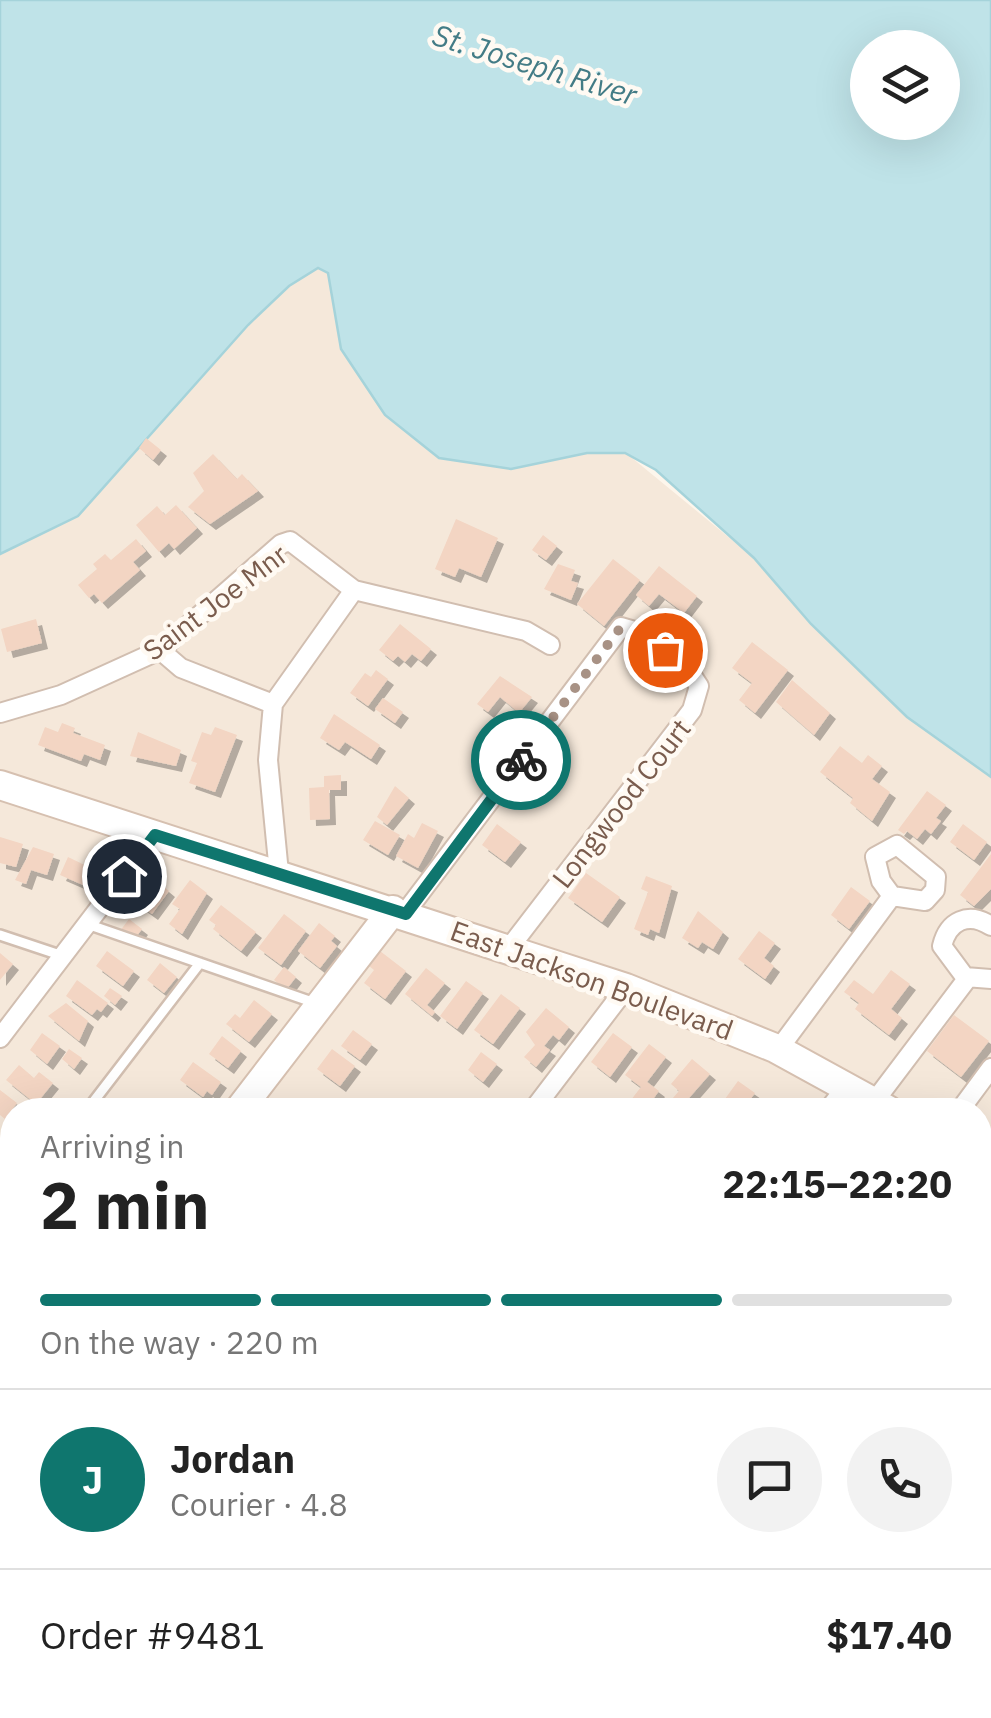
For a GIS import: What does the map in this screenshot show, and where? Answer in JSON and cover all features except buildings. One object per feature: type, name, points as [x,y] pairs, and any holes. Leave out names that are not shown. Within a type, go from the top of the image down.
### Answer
[{"type":"main road","name":"East Jackson Boulevard","points":[[0,785],[510,947],[626,988],[778,1050],[867,1098]]},
{"type":"main road","points":[[248,1098],[320,1004],[399,912]]},
{"type":"street","name":"Saint Joe Mnr","points":[[0,713],[61,695],[160,650],[280,544],[290,541],[354,590]]},
{"type":"street","points":[[279,873],[268,760],[273,704],[354,590],[526,631],[550,646]]},
{"type":"street","name":"Longwood Court","points":[[399,912],[621,627],[640,631],[690,670],[700,686],[692,710],[510,947]]},
{"type":"street","points":[[160,650],[181,668],[273,704]]},
{"type":"street","points":[[0,1038],[155,835]]},
{"type":"street","points":[[778,1050],[892,896]]},
{"type":"street","points":[[968,979],[942,946],[946,931],[956,921],[972,918],[991,926]]},
{"type":"street","points":[[968,979],[991,979]]},
{"type":"street","points":[[886,1098],[968,979]]},
{"type":"street","points":[[541,1098],[626,988]]},
{"type":"street","points":[[969,1098],[991,1068]]},
{"type":"street","points":[[838,1098],[847,1086]]},
{"type":"lane","points":[[87,924],[320,1004]]},
{"type":"lane","points":[[0,935],[63,956]]},
{"type":"lane","points":[[96,1098],[200,963]]},
{"type":"shaded area","points":[[318,268],[328,273],[341,349],[385,415],[439,458],[511,469],[587,453],[626,453],[754,558],[811,624],[907,717],[991,777],[991,1098],[0,1098],[0,554],[78,516],[248,325],[289,286]]},
{"type":"water","name":"St. Joseph River","points":[[0,0],[991,0],[991,777],[907,717],[811,624],[754,558],[656,470],[625,453],[587,453],[511,469],[439,458],[385,415],[341,349],[328,273],[318,268],[289,286],[248,325],[78,516],[0,554]]},
{"type":"way so far","points":[[521,760],[621,627],[640,631],[665,650]]},
{"type":"route","points":[[124,876],[155,835],[406,914],[521,760]]}]
